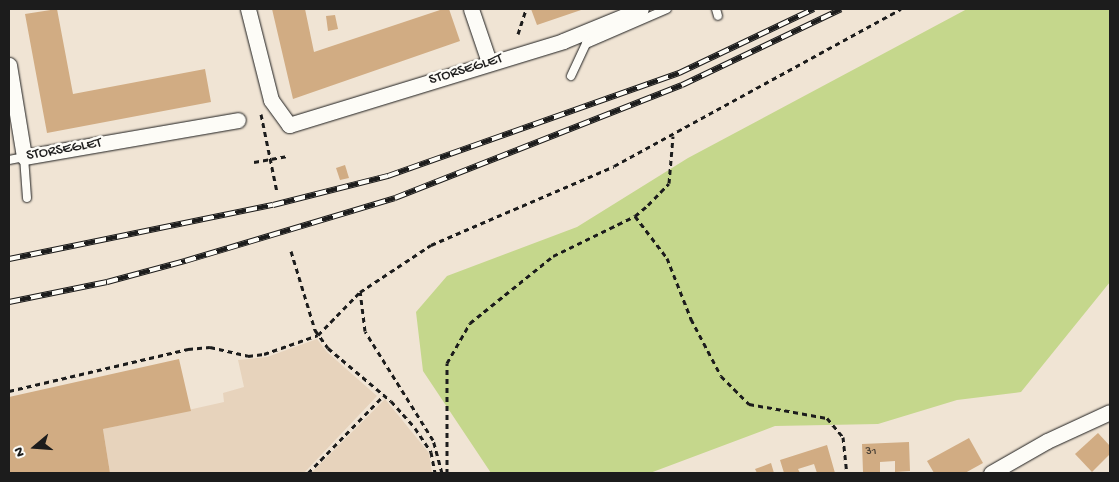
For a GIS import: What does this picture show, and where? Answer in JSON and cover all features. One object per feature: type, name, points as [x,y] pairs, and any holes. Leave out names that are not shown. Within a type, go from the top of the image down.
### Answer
[{"type":"street","name":"STORSEGLET","points":[[248,9],[271,100],[289,126],[489,62],[563,41],[641,9]]},
{"type":"street","points":[[471,9],[489,62]]},
{"type":"street","points":[[9,65],[24,157]]},
{"type":"street","name":"STORSEGLET","points":[[24,157],[238,120]]},
{"type":"street","points":[[991,473],[1047,441],[1110,412]]},
{"type":"lane","points":[[571,76],[586,44],[667,9]]},
{"type":"lane","points":[[24,157],[27,198]]},
{"type":"lane","name":"STORSEGLET","points":[[9,160],[24,157]]},
{"type":"path","points":[[518,34],[526,9]]},
{"type":"path","points":[[9,391],[188,349],[210,347],[248,356],[264,354],[318,335],[360,292],[431,245],[614,166],[673,136],[901,9]]},
{"type":"path","points":[[264,127],[277,192]]},
{"type":"path","points":[[447,473],[447,363],[470,323],[554,256],[635,216],[669,183],[673,136]]},
{"type":"path","points":[[254,162],[287,156]]},
{"type":"path","points":[[635,216],[667,258],[691,319],[721,376],[749,404],[827,418],[843,437],[847,473]]},
{"type":"path","points":[[291,251],[318,335],[328,348],[384,395],[415,428],[431,452],[435,473]]},
{"type":"path","points":[[360,292],[366,332],[433,440],[442,473]]},
{"type":"path","points":[[308,473],[384,395]]},
{"type":"shaded area","points":[[317,339],[327,352],[377,396],[304,473],[110,473],[103,429],[224,402],[223,393],[244,387],[238,360],[267,357]]},
{"type":"shaded area","points":[[385,399],[429,453],[432,473],[311,473]]},
{"type":"green space","points":[[967,9],[1110,9],[1110,282],[1021,392],[957,400],[878,424],[775,426],[650,473],[491,473],[423,371],[416,312],[447,276],[577,227],[688,158]]},
{"type":"building","points":[[57,9],[73,94],[205,69],[211,102],[47,133],[25,14]]},
{"type":"building","points":[[272,9],[305,9],[314,52],[443,9],[449,9],[460,41],[293,99]]},
{"type":"building","points":[[531,9],[584,9],[537,25]]},
{"type":"building","points":[[335,15],[338,29],[328,31],[326,16]]},
{"type":"building","points":[[345,165],[349,178],[340,180],[336,168]]},
{"type":"building","points":[[179,359],[191,411],[103,429],[110,473],[9,473],[9,397]]},
{"type":"building","points":[[1098,433],[1110,446],[1110,454],[1092,472],[1075,454]]},
{"type":"building","points":[[969,438],[983,463],[965,473],[934,473],[927,461]]},
{"type":"building","points":[[909,442],[910,471],[895,472],[895,461],[880,462],[880,472],[863,472],[862,444]]},
{"type":"building","points":[[827,445],[835,473],[817,473],[814,464],[798,469],[800,473],[784,473],[780,460]]},
{"type":"building","points":[[771,463],[774,473],[757,473],[755,469]]},
{"type":"railway","points":[[9,259],[273,205],[388,176],[679,73],[814,9]]},
{"type":"railway","points":[[9,302],[107,282],[185,261],[395,198],[682,85],[841,9]]}]
